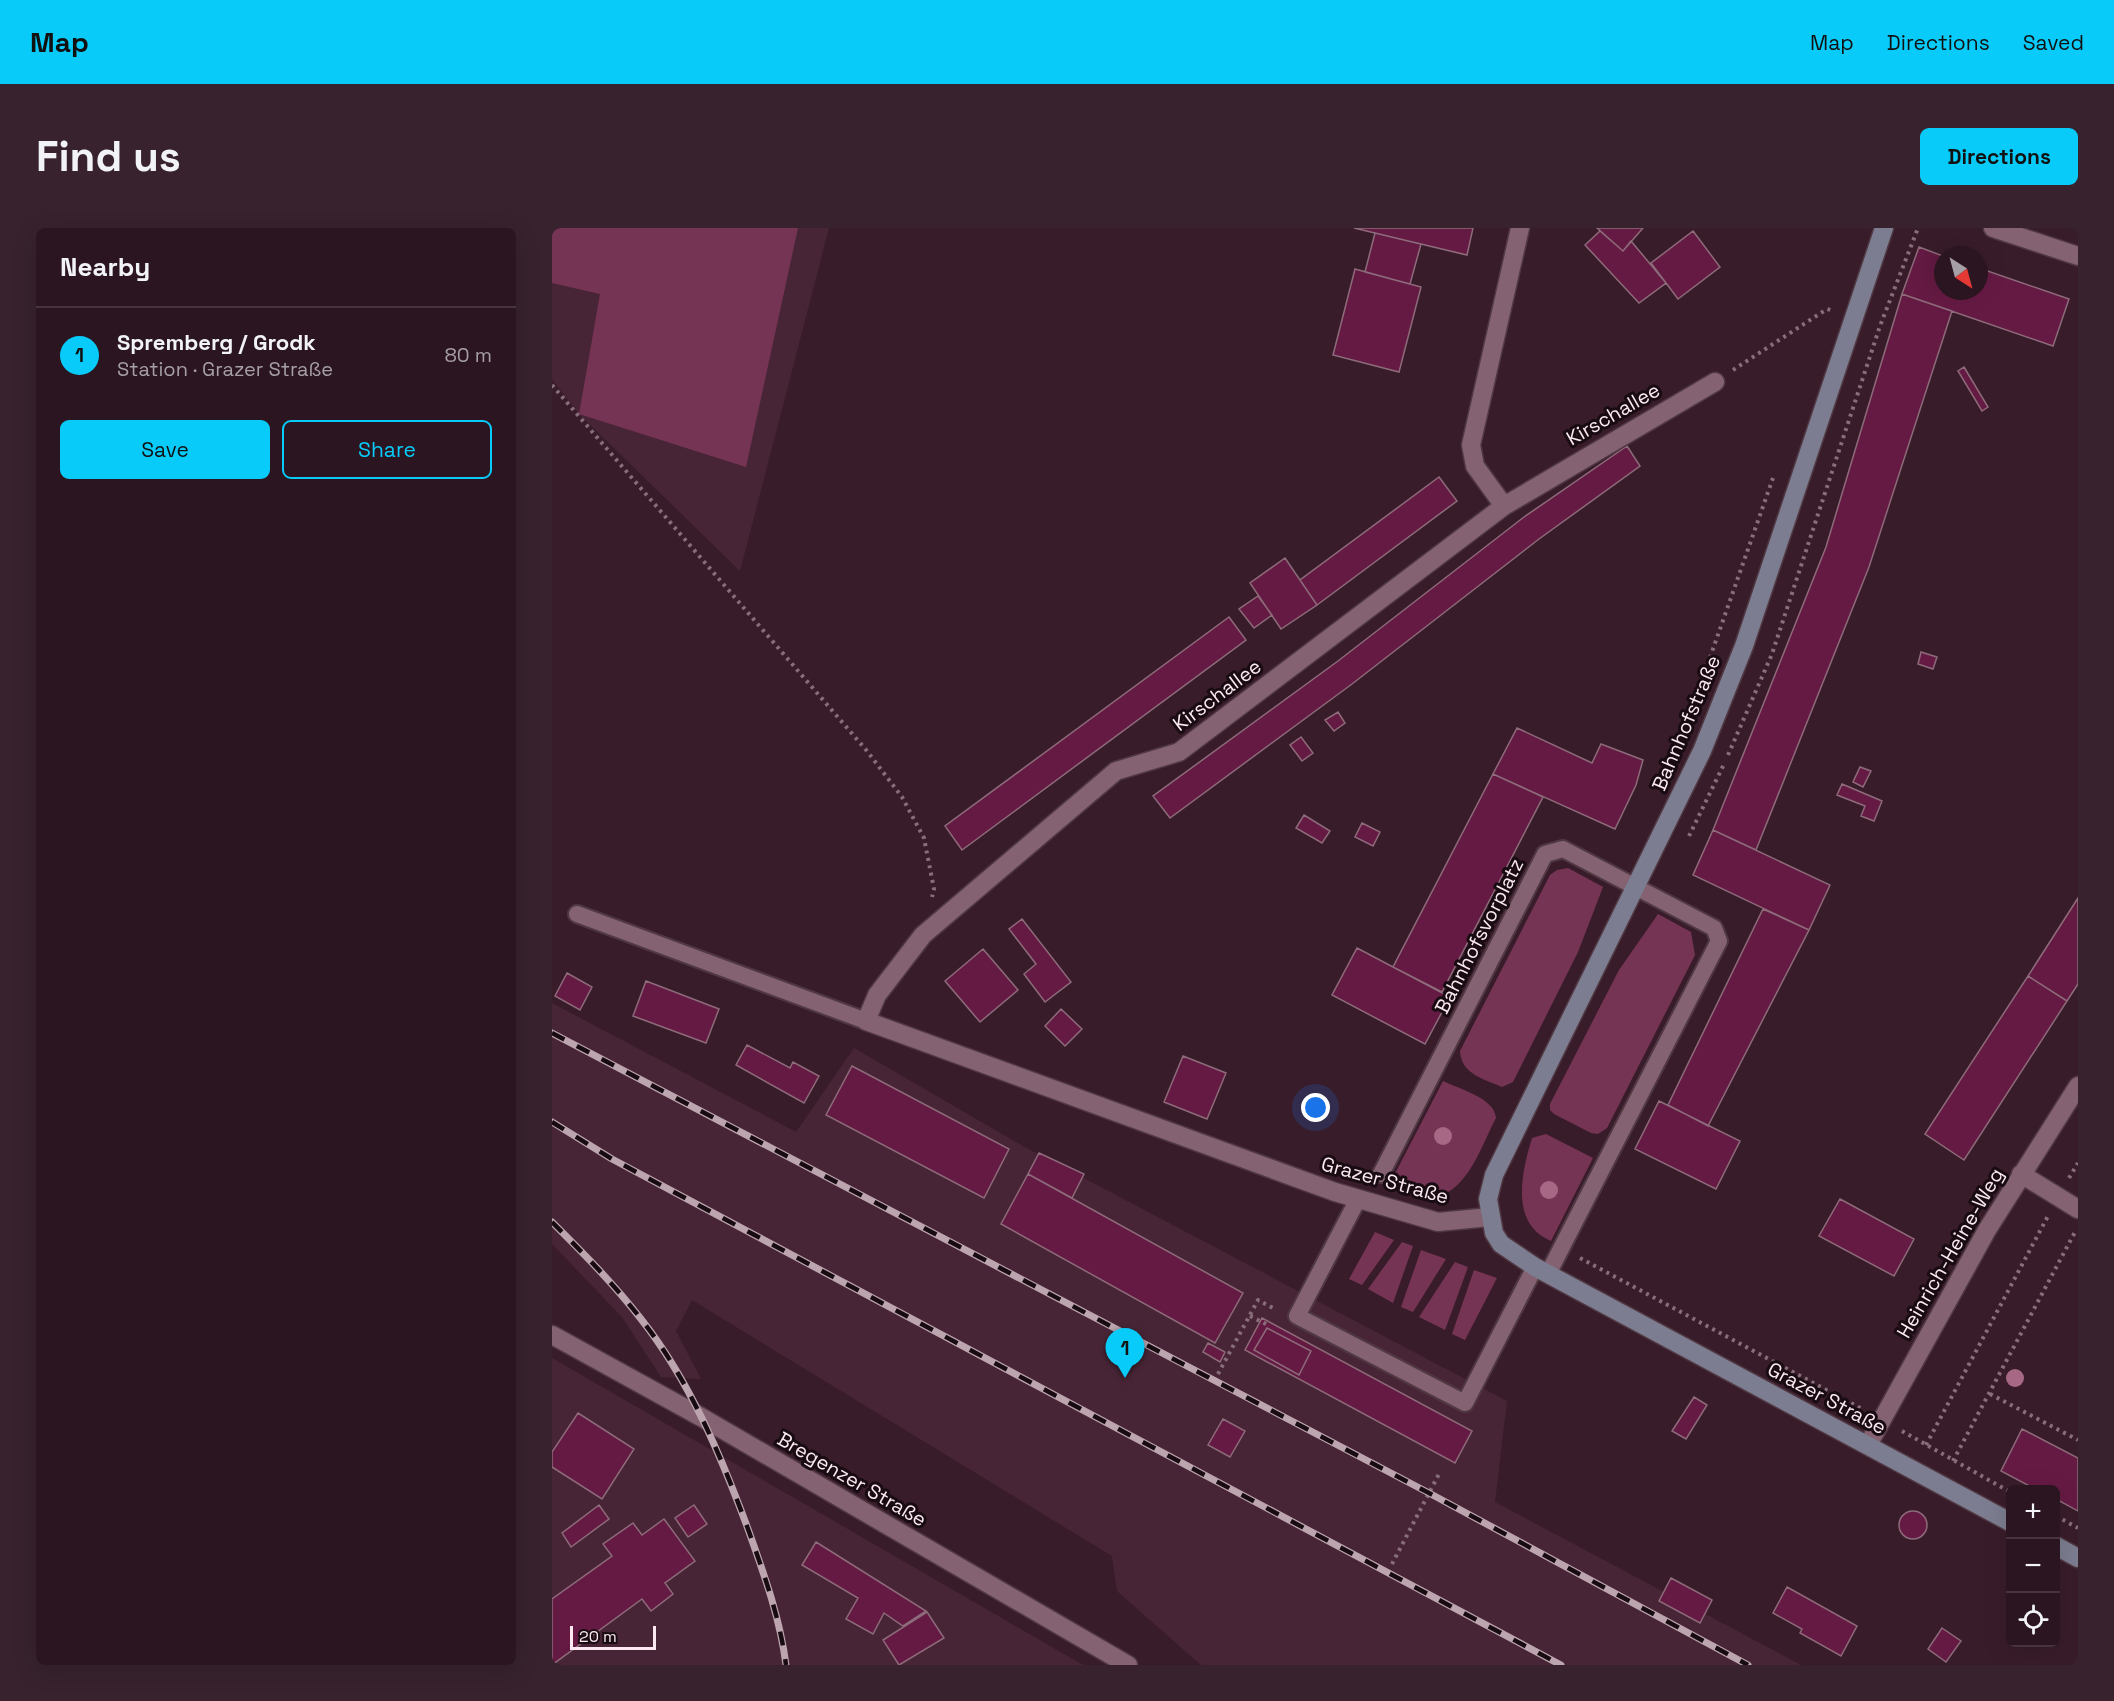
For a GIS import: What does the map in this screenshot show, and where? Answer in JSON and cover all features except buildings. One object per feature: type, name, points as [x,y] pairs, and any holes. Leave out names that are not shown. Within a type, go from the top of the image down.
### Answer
[{"type":"street","points":[[1504,506],[1475,466],[1471,446],[1520,228]]},
{"type":"street","name":"Bahnhofstraße","points":[[1490,1217],[1488,1199],[1494,1175],[1702,752],[1744,646],[1884,228]]},
{"type":"street","points":[[1993,228],[2078,256]]},
{"type":"street","name":"Kirschallee","points":[[866,1021],[877,995],[923,935],[1116,771],[1179,752],[1504,506],[1715,382]]},
{"type":"street","name":"Grazer Straße","points":[[866,1021],[1358,1199],[1438,1222],[1490,1217],[1494,1233],[1501,1244],[1541,1270],[2006,1520]]},
{"type":"street","name":"Heinrich-Heine-Weg","points":[[1868,1445],[1884,1420],[1935,1321],[2021,1174],[2078,1086]]},
{"type":"street","points":[[2021,1174],[2058,1196],[2078,1218]]},
{"type":"street","name":"Bregenzer Straße","points":[[552,1335],[701,1417],[1128,1665]]},
{"type":"street","points":[[2060,1549],[2078,1558]]},
{"type":"lane","name":"Bahnhofsvorplatz","points":[[1358,1199],[1297,1316],[1465,1403],[1541,1270],[1560,1248],[1719,941],[1714,928],[1563,849],[1545,854],[1381,1174]]},
{"type":"lane","points":[[577,914],[866,1021]]},
{"type":"path","points":[[1827,322],[1835,300]]},
{"type":"path","points":[[1715,382],[1827,309]]},
{"type":"path","points":[[552,385],[860,742],[903,796],[924,838],[934,889],[923,935]]},
{"type":"path","points":[[1698,693],[1776,468]]},
{"type":"path","points":[[1925,1445],[2058,1196],[2078,1163]]},
{"type":"path","points":[[1953,1461],[1990,1394],[2078,1218]]},
{"type":"path","points":[[1560,1248],[1884,1420],[2006,1490]]},
{"type":"path","points":[[1218,1374],[1258,1300],[1274,1308],[1279,1297]]},
{"type":"path","points":[[1250,1316],[1268,1325]]},
{"type":"path","points":[[1990,1394],[2078,1440]]},
{"type":"path","points":[[1392,1564],[1440,1472]]},
{"type":"path","points":[[2060,1519],[2078,1528]]},
{"type":"shaded area","points":[[552,228],[829,228],[740,571],[579,414],[552,379]]},
{"type":"shaded area","points":[[552,228],[798,228],[746,467],[579,414],[600,294],[552,283]]},
{"type":"shaded area","points":[[1568,868],[1603,887],[1578,952],[1513,1082],[1502,1087],[1469,1070],[1461,1059],[1460,1051],[1550,875],[1557,870]]},
{"type":"shaded area","points":[[1658,914],[1691,932],[1695,955],[1607,1128],[1598,1134],[1591,1133],[1554,1114],[1550,1110],[1550,1104],[1619,970]]},
{"type":"shaded area","points":[[552,1003],[796,1132],[854,1048],[1021,1145],[1507,1401],[1495,1502],[1801,1665],[1201,1665],[1117,1591],[1112,1556],[692,1300],[676,1331],[701,1379],[661,1377],[622,1317],[552,1244]]},
{"type":"shaded area","points":[[1443,1081],[1483,1100],[1494,1111],[1496,1118],[1477,1157],[1461,1181],[1451,1190],[1439,1196],[1425,1198],[1388,1187]]},
{"type":"shaded area","points":[[1546,1134],[1593,1158],[1551,1241],[1538,1233],[1529,1222],[1522,1196],[1525,1166],[1532,1138]]},
{"type":"shaded area","points":[[1375,1232],[1394,1240],[1362,1285],[1349,1279]]},
{"type":"shaded area","points":[[1402,1242],[1413,1246],[1393,1303],[1368,1289]]},
{"type":"shaded area","points":[[1421,1250],[1446,1259],[1413,1312],[1401,1307]]},
{"type":"shaded area","points":[[1455,1262],[1468,1267],[1445,1330],[1419,1317]]},
{"type":"shaded area","points":[[1474,1270],[1497,1278],[1465,1340],[1452,1334]]},
{"type":"shaded area","points":[[552,1358],[1083,1665],[552,1665]]},
{"type":"railway","points":[[552,1033],[1429,1493],[1748,1665]]},
{"type":"railway","points":[[552,1122],[612,1159],[1561,1665]]},
{"type":"railway","points":[[552,1222],[631,1306],[659,1343],[689,1393],[727,1474],[748,1529],[776,1613],[786,1665]]},
{"type":"place","name":"Spremberg / Grodk","points":[[1125,1378]]}]
